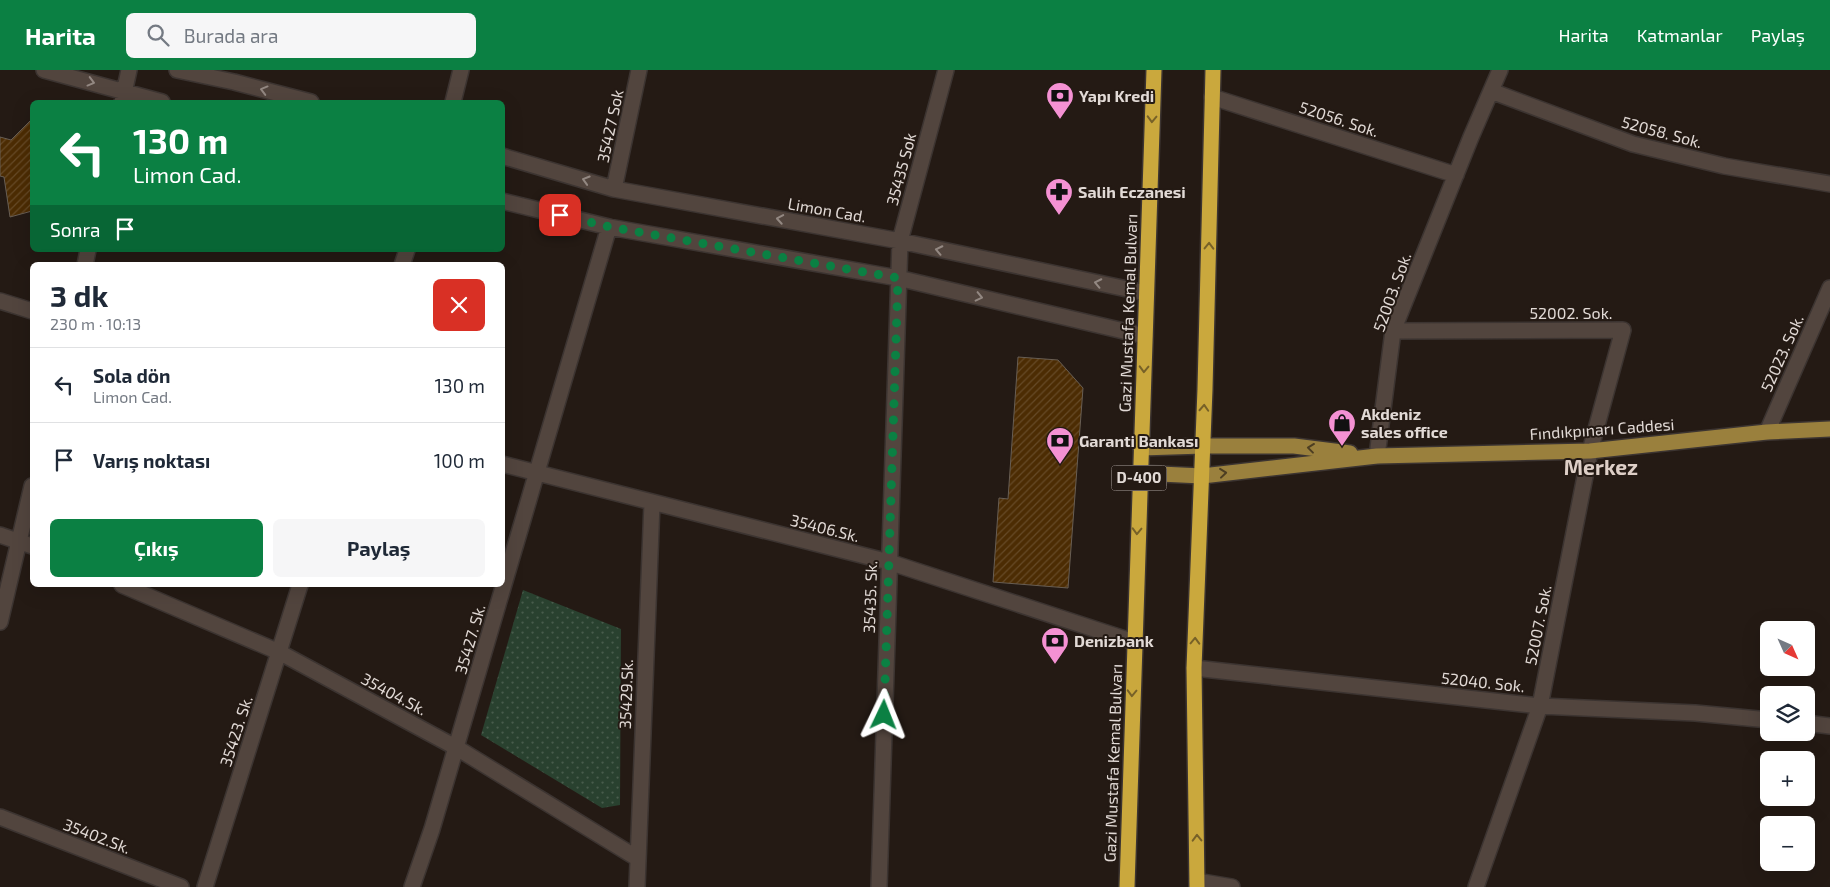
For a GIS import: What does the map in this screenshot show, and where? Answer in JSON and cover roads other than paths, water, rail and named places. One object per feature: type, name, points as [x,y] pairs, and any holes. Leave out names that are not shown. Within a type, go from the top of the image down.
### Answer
[{"type":"highway","name":"Gazi Mustafa Kemal Bulvarı","points":[[1127,887],[1139,474],[1154,70]]},
{"type":"highway","points":[[1197,884],[1194,668],[1203,446],[1213,70]]},
{"type":"main road","name":"Fındıkpınarı Caddesi","points":[[1139,474],[1202,476],[1377,456],[1590,450],[1767,432],[1830,429]]},
{"type":"main road","name":"Fındıkpınarı Caddesi","points":[[1141,448],[1294,446],[1377,456]]},
{"type":"street","points":[[44,70],[123,97],[146,100]]},
{"type":"street","points":[[123,97],[130,70]]},
{"type":"street","points":[[177,70],[303,100]]},
{"type":"street","points":[[454,100],[461,70]]},
{"type":"street","name":"35427 Sok","points":[[614,189],[639,70]]},
{"type":"street","name":"35435 Sok","points":[[898,278],[900,241],[946,70]]},
{"type":"street","name":"52003. Sok.","points":[[1377,456],[1393,331],[1500,70]]},
{"type":"street","name":"52058. Sok.","points":[[1491,91],[1633,144],[1724,166],[1830,184]]},
{"type":"street","name":"52056. Sok.","points":[[1212,98],[1456,175]]},
{"type":"street","name":"Limon Cad.","points":[[505,157],[614,189],[900,241],[1146,293]]},
{"type":"street","points":[[505,202],[610,227],[898,278],[1145,336]]},
{"type":"street","name":"35427. Sk.","points":[[505,582],[610,227]]},
{"type":"street","name":"35435. Sk.","points":[[879,887],[898,278]]},
{"type":"street","name":"52023. Sok.","points":[[1767,432],[1830,288]]},
{"type":"street","points":[[0,301],[30,310]]},
{"type":"street","name":"52002. Sok.","points":[[1393,331],[1623,330],[1590,450]]},
{"type":"street","name":"52007. Sok.","points":[[1476,887],[1540,706],[1590,450]]},
{"type":"street","name":"35406.Sk.","points":[[505,465],[889,562],[1134,642]]},
{"type":"street","name":"35429.Sk.","points":[[637,887],[652,503]]},
{"type":"street","points":[[0,622],[26,544],[30,505]]},
{"type":"street","points":[[0,535],[26,544]]},
{"type":"street","name":"35404.Sk.","points":[[127,587],[279,652],[456,748],[637,858]]},
{"type":"street","name":"35423. Sk.","points":[[204,887],[299,587]]},
{"type":"street","name":"35427. Sk.","points":[[412,887],[432,829],[504,587]]},
{"type":"street","name":"52040. Sok.","points":[[1194,668],[1540,706],[1695,713],[1760,719]]},
{"type":"street","points":[[1815,724],[1830,726]]},
{"type":"street","name":"35402.Sk.","points":[[0,817],[182,887]]},
{"type":"street","points":[[1197,884],[1232,887]]},
{"type":"place","name":"Yapı Kredi","points":[[1060,120]]},
{"type":"place","name":"Salih Eczanesi","points":[[1059,216]]},
{"type":"place","name":"Akdeniz sales office","points":[[1342,447]]},
{"type":"place","name":"Garanti Bankası","points":[[1060,465]]},
{"type":"place","name":"Denizbank","points":[[1055,665]]},
{"type":"district","name":"Merkez","points":[[1601,468]]}]
